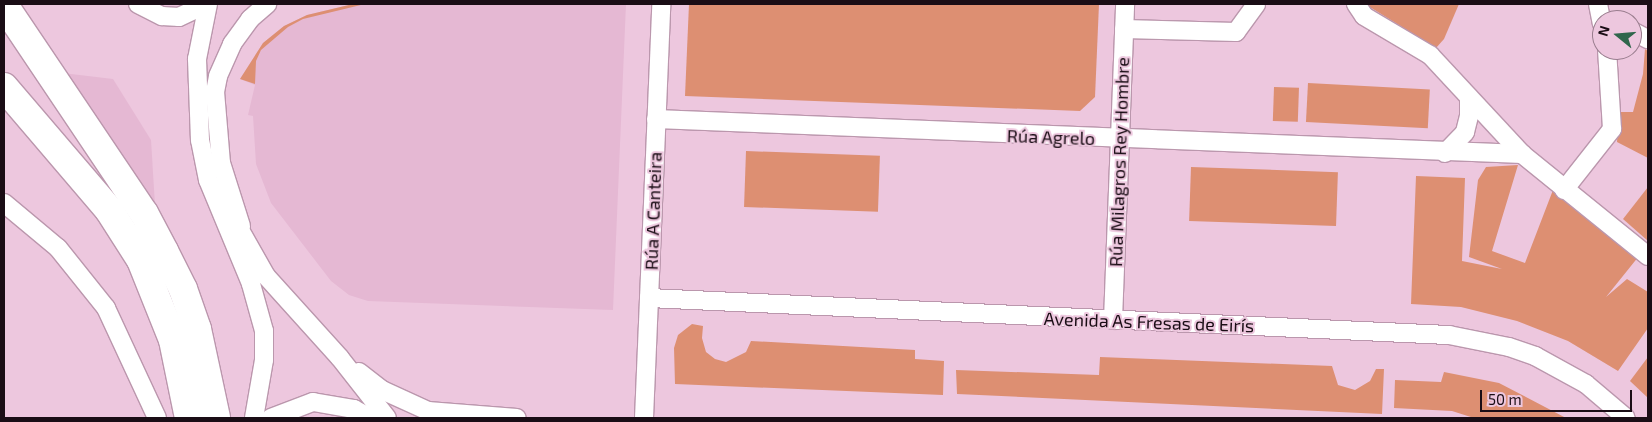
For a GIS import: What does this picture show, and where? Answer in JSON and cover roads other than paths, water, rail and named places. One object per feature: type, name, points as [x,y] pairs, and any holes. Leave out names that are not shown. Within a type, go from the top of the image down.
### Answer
[{"type":"main road","points":[[4,5],[144,213],[168,259],[197,329],[216,418]]},
{"type":"main road","points":[[4,88],[109,210],[141,260],[173,340],[189,418]]},
{"type":"street","points":[[138,4],[162,16],[179,17],[208,4]]},
{"type":"street","points":[[208,4],[197,59],[196,99],[208,180],[251,284],[264,331],[264,360],[254,418]]},
{"type":"street","points":[[247,243],[221,163],[215,92],[221,68],[232,44],[250,19],[267,4]]},
{"type":"street","name":"Rúa A Canteira","points":[[644,418],[661,4]]},
{"type":"street","name":"Rúa Milagros Rey Hombre","points":[[1113,320],[1125,4]]},
{"type":"street","points":[[1124,29],[1236,32],[1256,4]]},
{"type":"street","points":[[1356,4],[1364,16],[1430,55],[1522,154],[1564,190],[1648,256]]},
{"type":"street","points":[[1564,190],[1612,129],[1608,60]]},
{"type":"street","points":[[1445,153],[1465,132],[1470,116],[1469,98]]},
{"type":"street","name":"Rúa Agrelo","points":[[656,119],[1445,153],[1522,154]]},
{"type":"street","points":[[208,180],[266,276],[340,358],[386,418]]},
{"type":"street","points":[[4,203],[58,248],[106,308],[157,418]]},
{"type":"street","name":"Avenida As Fresas de Eirís","points":[[649,298],[1113,320],[1394,330],[1474,339],[1518,350],[1564,371],[1586,384],[1626,418]]},
{"type":"street","points":[[340,358],[382,390],[416,407],[428,411],[518,418]]},
{"type":"street","points":[[271,418],[313,402],[354,409],[370,418]]}]
